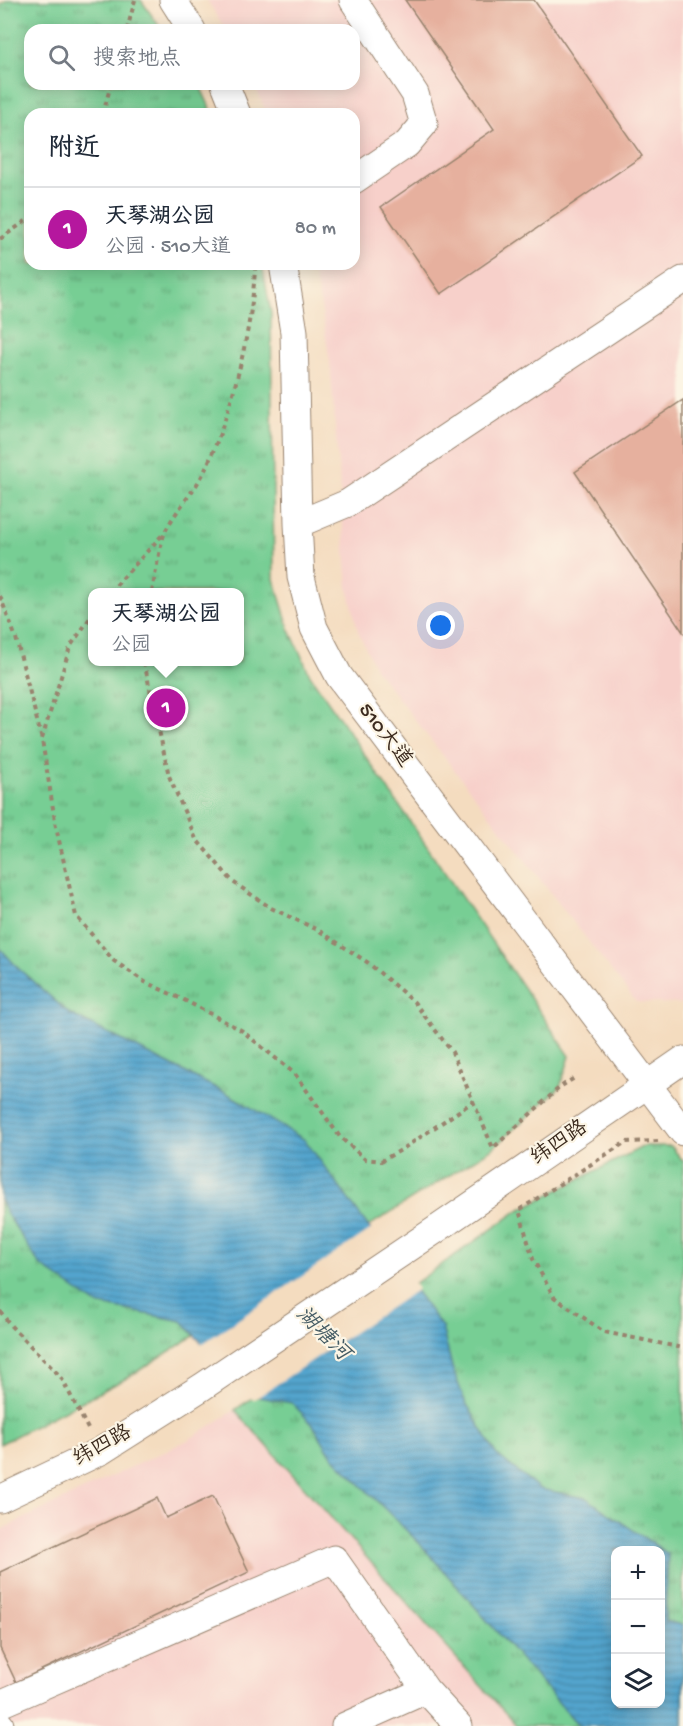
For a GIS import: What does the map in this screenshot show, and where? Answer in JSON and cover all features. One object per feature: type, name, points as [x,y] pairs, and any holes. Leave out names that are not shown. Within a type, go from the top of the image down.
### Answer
[{"type":"street","points":[[173,0],[188,24]]},
{"type":"street","points":[[353,0],[415,94],[424,124],[407,144],[360,176]]},
{"type":"street","points":[[227,90],[235,108]]},
{"type":"street","name":"510大道","points":[[284,270],[294,332],[297,524],[301,577],[314,628],[339,676],[647,1086],[671,1136]]},
{"type":"street","points":[[297,524],[348,503],[683,280]]},
{"type":"street","name":"纬四路","points":[[0,1499],[101,1451],[202,1387],[683,1060]]},
{"type":"street","points":[[0,1704],[334,1559],[426,1690],[459,1726]]},
{"type":"street","points":[[345,1726],[426,1690]]},
{"type":"path","points":[[129,24],[135,0]]},
{"type":"path","points":[[105,108],[109,90]]},
{"type":"path","points":[[0,239],[24,222]]},
{"type":"path","points":[[114,588],[165,532],[206,470],[229,407],[245,339],[256,270]]},
{"type":"path","points":[[153,588],[165,532]]},
{"type":"path","points":[[0,596],[16,638],[42,740],[56,827],[76,916],[114,961],[146,982],[241,1030],[295,1074],[340,1137],[365,1160],[381,1161],[391,1156],[474,1101]]},
{"type":"path","points":[[42,740],[70,647],[88,622]]},
{"type":"path","points":[[145,666],[169,776],[196,839],[233,882],[271,908],[318,930],[366,962],[414,1002],[452,1052],[493,1148],[560,1087],[576,1077]]},
{"type":"path","points":[[671,1136],[626,1142],[519,1210],[533,1259],[554,1297],[604,1332],[683,1348]]},
{"type":"path","points":[[0,1311],[11,1326],[61,1377],[101,1451]]},
{"type":"shaded area","points":[[207,0],[683,0],[683,1004],[636,1002],[376,670],[358,631],[348,588],[330,363],[312,270],[360,270],[360,108],[264,108],[257,90],[360,90],[360,24],[222,24]]},
{"type":"shaded area","points":[[235,1410],[517,1726],[0,1726],[0,1530],[188,1440]]},
{"type":"green space","points":[[8,0],[141,0],[158,24],[24,24],[24,90],[202,90],[210,108],[24,108],[24,270],[263,270],[271,313],[274,579],[289,628],[310,675],[570,1056],[560,1087],[493,1148],[127,1378],[0,1444],[0,5]]},
{"type":"green space","points":[[644,1146],[671,1146],[683,1161],[683,1726],[517,1726],[235,1410],[519,1210]]},
{"type":"water","name":"湖塘河","points":[[0,948],[19,969],[70,1014],[230,1095],[305,1140],[442,1327],[452,1367],[465,1401],[496,1454],[540,1489],[586,1498],[656,1546],[611,1546],[611,1708],[665,1708],[665,1621],[683,1625],[683,1726],[579,1726],[421,1545],[332,1456],[313,1425],[292,1403],[247,1395],[182,1321],[96,1304],[40,1265],[5,1211],[0,1199]]},
{"type":"water","points":[[665,1552],[668,1554],[665,1621]]},
{"type":"pier","points":[[373,1228],[418,1289],[255,1399],[245,1397],[199,1346]]},
{"type":"building","points":[[405,0],[534,0],[642,156],[441,294],[381,207],[494,129]]},
{"type":"building","points":[[683,400],[683,632],[575,472]]},
{"type":"building","points":[[213,1496],[249,1572],[16,1682],[0,1648],[0,1572],[157,1498],[166,1518]]},
{"type":"place","name":"天琴湖公园","points":[[166,708]]}]
